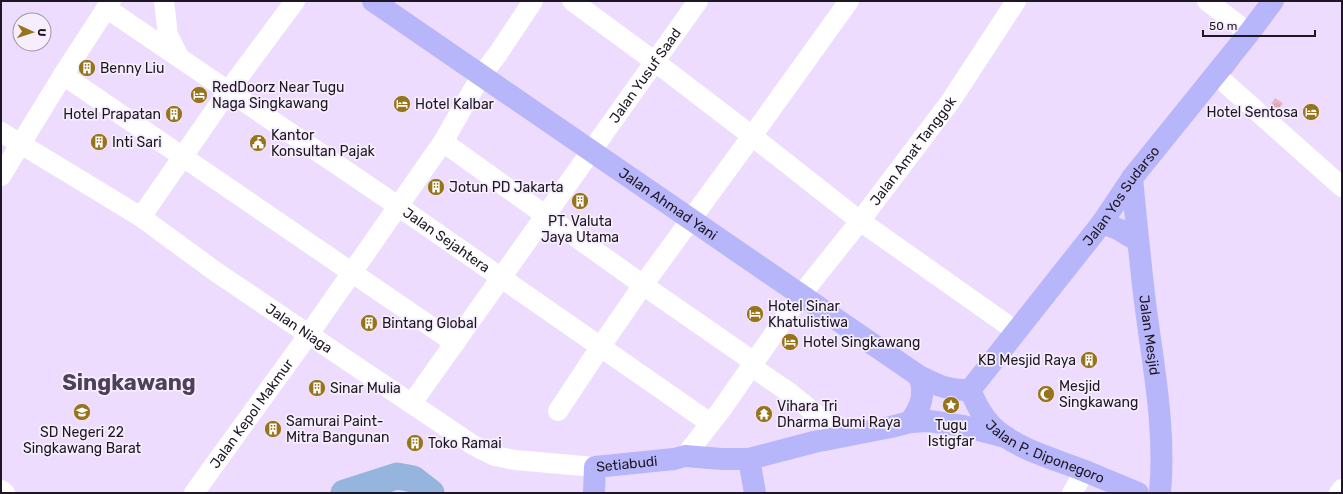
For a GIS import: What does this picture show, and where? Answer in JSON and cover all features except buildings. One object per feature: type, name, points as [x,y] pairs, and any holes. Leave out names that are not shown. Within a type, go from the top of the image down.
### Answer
[{"type":"main road","name":"Jalan Ahmad Yani","points":[[373,1],[919,376],[943,388],[970,390]]},
{"type":"main road","name":"Jalan Yos Sudarso","points":[[970,390],[1102,223],[1132,178],[1273,1]]},
{"type":"main road","name":"Jalan Mesjid","points":[[1132,178],[1138,241],[1157,387],[1162,477],[1160,493]]},
{"type":"main road","points":[[1102,223],[1118,229],[1138,241]]},
{"type":"main road","points":[[910,422],[917,413],[922,398],[922,386],[919,376]]},
{"type":"main road","name":"Jalan P. Diponegoro","points":[[970,390],[977,408],[992,426],[1006,437],[1039,454],[1138,493]]},
{"type":"main road","points":[[754,492],[749,459],[814,442],[910,422],[929,421],[963,426],[1006,437]]},
{"type":"main road","name":"Setiabudi","points":[[594,493],[595,467],[674,459],[684,456],[722,459],[749,459]]},
{"type":"street","points":[[164,1],[168,36],[180,59]]},
{"type":"street","points":[[141,217],[229,90],[294,1]]},
{"type":"street","name":"Jalan Kepol Makmur","points":[[194,493],[309,334],[443,142],[482,76],[533,1]]},
{"type":"street","points":[[572,1],[654,61],[860,221],[1016,331]]},
{"type":"street","name":"Jalan Yusuf Saad","points":[[412,403],[698,1]]},
{"type":"street","points":[[558,411],[644,285],[849,1]]},
{"type":"street","name":"Jalan Amat Tanggok","points":[[710,423],[801,295],[860,221],[950,102],[1016,1]]},
{"type":"street","points":[[1207,1],[1249,33]]},
{"type":"street","points":[[1,176],[63,74],[108,5]]},
{"type":"street","name":"Jalan Sejahtera","points":[[108,5],[180,59],[229,90],[398,206],[710,423]]},
{"type":"street","points":[[63,74],[455,343]]},
{"type":"street","points":[[1215,74],[1342,187]]},
{"type":"street","name":"Jalan Niaga","points":[[1,132],[141,217],[216,272],[473,445],[495,456],[538,463],[595,467]]},
{"type":"street","points":[[443,142],[753,364],[843,436]]},
{"type":"street","points":[[684,456],[700,438],[710,423]]},
{"type":"street","points":[[1072,493],[1085,471]]},
{"type":"street","points":[[1339,493],[1342,489]]},
{"type":"street","points":[[1,490],[5,493]]},
{"type":"green space","points":[[1235,58],[1240,62],[1229,77],[1268,109],[1275,98],[1283,103],[1271,121],[1218,75]]},
{"type":"waterway","points":[[344,493],[397,476],[413,479],[431,493]]},
{"type":"place","name":"Benny Liu","points":[[87,68]]},
{"type":"place","name":"RedDoorz Near Tugu Naga Singkawang","points":[[199,95]]},
{"type":"place","name":"Hotel Kalbar","points":[[402,104]]},
{"type":"place","name":"Hotel Sentosa","points":[[1311,112]]},
{"type":"place","name":"Hotel Prapatan","points":[[174,114]]},
{"type":"place","name":"Inti Sari","points":[[99,142]]},
{"type":"place","name":"Kantor Konsultan Pajak","points":[[258,143]]},
{"type":"place","name":"Jotun PD Jakarta","points":[[436,187]]},
{"type":"place","name":"PT. Valuta Jaya Utama","points":[[580,201]]},
{"type":"place","name":"Hotel Sinar Khatulistiwa","points":[[755,314]]},
{"type":"place","name":"Bintang Global","points":[[369,323]]},
{"type":"place","name":"Hotel Singkawang","points":[[790,342]]},
{"type":"place","name":"KB Mesjid Raya","points":[[1089,360]]},
{"type":"place","name":"Sinar Mulia","points":[[317,388]]},
{"type":"place","name":"Mesjid Singkawang","points":[[1046,394]]},
{"type":"place","name":"Tugu Istigfar","points":[[951,405]]},
{"type":"place","name":"SD Negeri 22 Singkawang Barat","points":[[82,412]]},
{"type":"place","name":"Vihara Tri Dharma Bumi Raya","points":[[764,414]]},
{"type":"place","name":"Samurai Paint- Mitra Bangunan","points":[[273,429]]},
{"type":"place","name":"Toko Ramai","points":[[415,443]]},
{"type":"district","name":"Singkawang","points":[[129,382]]}]
